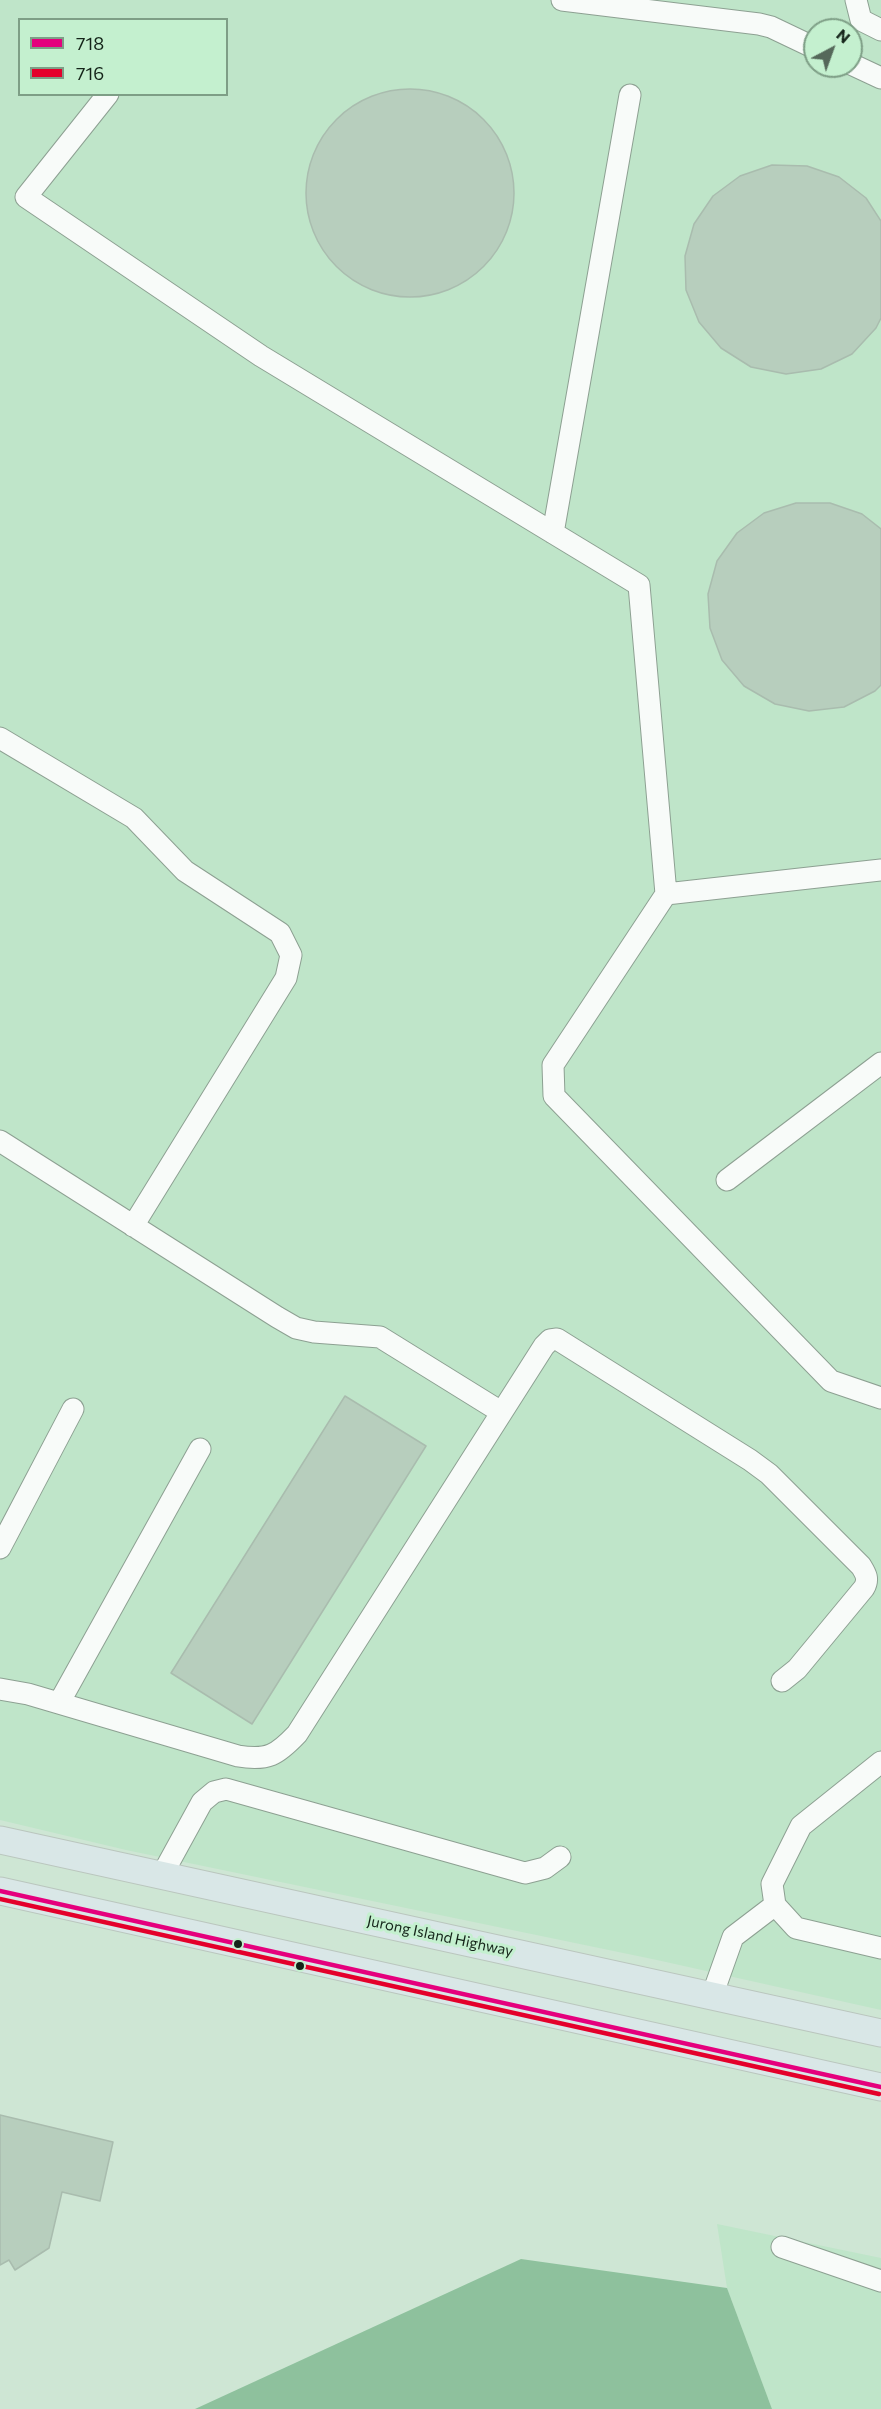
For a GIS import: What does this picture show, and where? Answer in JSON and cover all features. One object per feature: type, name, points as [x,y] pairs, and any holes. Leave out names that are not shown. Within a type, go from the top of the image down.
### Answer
[{"type":"main road","name":"Jurong Island Highway","points":[[0,1840],[881,2033]]},
{"type":"main road","points":[[0,1891],[881,2087]]},
{"type":"lane","points":[[562,0],[759,24],[803,43]]},
{"type":"lane","points":[[856,0],[861,20],[881,30]]},
{"type":"lane","points":[[863,70],[881,78]]},
{"type":"lane","points":[[553,533],[630,95]]},
{"type":"lane","points":[[106,96],[26,197],[261,356],[639,585],[666,894],[553,1065],[554,1096],[831,1381],[881,1398]]},
{"type":"lane","points":[[0,738],[134,818],[185,871],[280,933],[291,955],[286,978],[133,1226]]},
{"type":"lane","points":[[666,894],[881,870]]},
{"type":"lane","points":[[727,1180],[881,1063]]},
{"type":"lane","points":[[0,1141],[297,1328],[314,1332],[380,1337],[501,1412]]},
{"type":"lane","points":[[0,1689],[28,1694],[238,1756],[260,1759],[271,1756],[297,1734],[544,1346],[550,1340],[557,1339],[770,1474],[861,1566],[866,1574],[867,1582],[864,1588],[797,1669],[782,1681]]},
{"type":"lane","points":[[0,1548],[73,1409]]},
{"type":"lane","points":[[59,1703],[200,1449]]},
{"type":"lane","points":[[881,1762],[801,1826],[772,1884],[775,1905],[796,1928],[881,1948]]},
{"type":"lane","points":[[162,1875],[202,1802],[214,1792],[226,1789],[525,1873],[545,1868],[560,1857]]},
{"type":"lane","points":[[712,1996],[733,1937],[775,1905]]},
{"type":"lane","points":[[782,2247],[881,2281]]},
{"type":"shaded area","points":[[0,0],[881,0],[881,2010],[657,1960],[126,1850],[0,1820]]},
{"type":"shaded area","points":[[717,2224],[881,2258],[881,2409],[772,2409],[727,2288]]},
{"type":"shaded area","points":[[521,2259],[727,2288],[772,2409],[195,2409]]},
{"type":"building","points":[[400,89],[420,89],[440,93],[459,101],[484,119],[497,135],[506,153],[514,183],[510,223],[506,233],[497,251],[484,267],[468,280],[440,293],[420,297],[400,297],[380,293],[361,285],[336,267],[323,251],[310,223],[306,203],[306,183],[310,163],[318,144],[336,119],[352,106],[380,93]]},
{"type":"building","points":[[772,165],[807,166],[839,177],[866,198],[881,221],[881,318],[876,328],[852,354],[821,369],[786,374],[751,367],[721,348],[699,322],[686,290],[685,256],[694,224],[713,196],[740,176]]},
{"type":"building","points":[[796,503],[830,503],[862,514],[881,529],[881,685],[875,691],[844,707],[809,711],[775,704],[744,686],[722,660],[710,628],[708,594],[717,561],[737,533],[764,513]]},
{"type":"building","points":[[345,1396],[426,1446],[252,1724],[171,1673]]},
{"type":"building","points":[[0,2115],[113,2142],[100,2201],[62,2192],[49,2248],[15,2270],[9,2260],[0,2265]]},
{"type":"transit line","name":"718","points":[[0,1891],[881,2087]]},
{"type":"transit line","name":"716","points":[[0,1899],[879,2094]]}]
